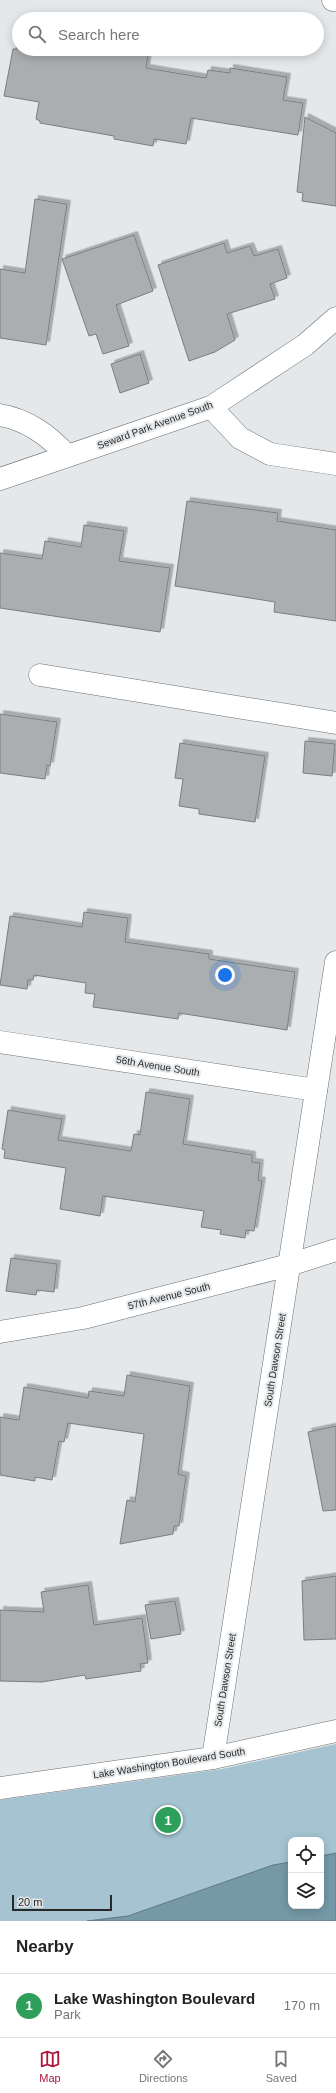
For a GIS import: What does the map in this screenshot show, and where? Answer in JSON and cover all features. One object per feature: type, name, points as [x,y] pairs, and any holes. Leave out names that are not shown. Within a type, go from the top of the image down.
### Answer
[{"type":"street","name":"Seward Park Avenue South","points":[[0,479],[212,407],[305,345],[336,318]]},
{"type":"street","points":[[212,407],[240,438],[270,454],[336,464]]},
{"type":"street","points":[[0,415],[38,429],[57,445],[67,456]]},
{"type":"street","points":[[40,675],[336,723]]},
{"type":"street","name":"South Dawson Street","points":[[213,1758],[336,962]]},
{"type":"street","name":"56th Avenue South","points":[[0,1042],[316,1090]]},
{"type":"street","name":"57th Avenue South","points":[[0,1332],[84,1318],[289,1265],[336,1250]]},
{"type":"street","name":"Lake Washington Boulevard South","points":[[0,1788],[213,1758],[336,1731]]},
{"type":"shaded area","points":[[336,1744],[336,1853],[324,1855],[324,1837],[288,1837],[288,1862],[273,1865],[128,1916],[87,1921],[0,1921],[0,1800],[222,1769]]},
{"type":"shaded area","points":[[336,1853],[336,1921],[87,1921],[128,1916],[273,1865],[288,1862],[288,1909],[324,1909],[324,1855]]},
{"type":"building","points":[[12,54],[12,56],[148,56],[146,68],[206,78],[208,70],[230,73],[230,68],[287,77],[283,100],[303,103],[298,135],[191,118],[186,144],[154,139],[153,146],[114,139],[114,136],[40,123],[40,121],[36,119],[39,102],[4,96]]},
{"type":"building","points":[[305,117],[336,133],[336,206],[302,201],[303,193],[297,192]]},
{"type":"building","points":[[35,199],[67,204],[46,345],[0,338],[0,269],[25,273]]},
{"type":"building","points":[[134,235],[153,291],[116,305],[129,346],[103,354],[96,334],[89,336],[62,259]]},
{"type":"building","points":[[224,243],[227,253],[250,246],[254,256],[278,249],[287,278],[270,284],[275,299],[227,314],[235,340],[215,352],[189,361],[158,265]]},
{"type":"building","points":[[140,354],[149,383],[120,393],[111,364]]},
{"type":"building","points":[[187,501],[278,513],[277,521],[336,530],[336,621],[274,612],[275,602],[175,586]]},
{"type":"building","points":[[84,525],[124,531],[119,561],[170,568],[160,632],[0,608],[0,553],[42,559],[45,541],[81,547]]},
{"type":"building","points":[[0,714],[57,722],[50,766],[47,765],[45,779],[0,773]]},
{"type":"building","points":[[305,741],[335,744],[332,776],[303,773]]},
{"type":"building","points":[[180,743],[265,756],[255,822],[199,814],[199,809],[179,806],[183,779],[175,778]]},
{"type":"building","points":[[84,912],[128,918],[125,942],[209,954],[209,959],[295,972],[287,1030],[179,1013],[178,1019],[93,1007],[95,994],[85,993],[86,983],[34,975],[33,980],[28,980],[27,989],[0,985],[10,916],[82,927]]},
{"type":"building","points":[[146,1092],[190,1099],[183,1144],[252,1155],[252,1162],[260,1163],[258,1180],[262,1181],[254,1231],[246,1230],[245,1238],[220,1234],[221,1230],[201,1227],[204,1211],[103,1196],[100,1216],[60,1209],[66,1168],[4,1158],[5,1150],[2,1149],[8,1110],[62,1119],[58,1140],[131,1151],[134,1134],[140,1135]]},
{"type":"building","points":[[11,1258],[57,1264],[54,1292],[37,1290],[36,1295],[6,1291]]},
{"type":"building","points":[[127,1375],[190,1386],[178,1474],[186,1476],[179,1526],[174,1526],[173,1534],[120,1544],[127,1500],[135,1502],[144,1434],[68,1423],[64,1442],[59,1441],[52,1480],[35,1477],[35,1481],[0,1475],[0,1417],[19,1420],[24,1387],[88,1398],[89,1391],[124,1396]]},
{"type":"building","points":[[336,1426],[336,1510],[323,1511],[308,1432]]},
{"type":"building","points":[[336,1576],[336,1639],[304,1640],[302,1581]]},
{"type":"building","points":[[88,1585],[94,1625],[142,1618],[148,1663],[140,1664],[141,1671],[86,1679],[85,1675],[42,1682],[0,1681],[0,1610],[44,1612],[41,1592]]},
{"type":"building","points":[[175,1601],[181,1634],[151,1639],[145,1605]]},
{"type":"place","name":"Lake Washington Boulevard","points":[[168,1820]]}]
